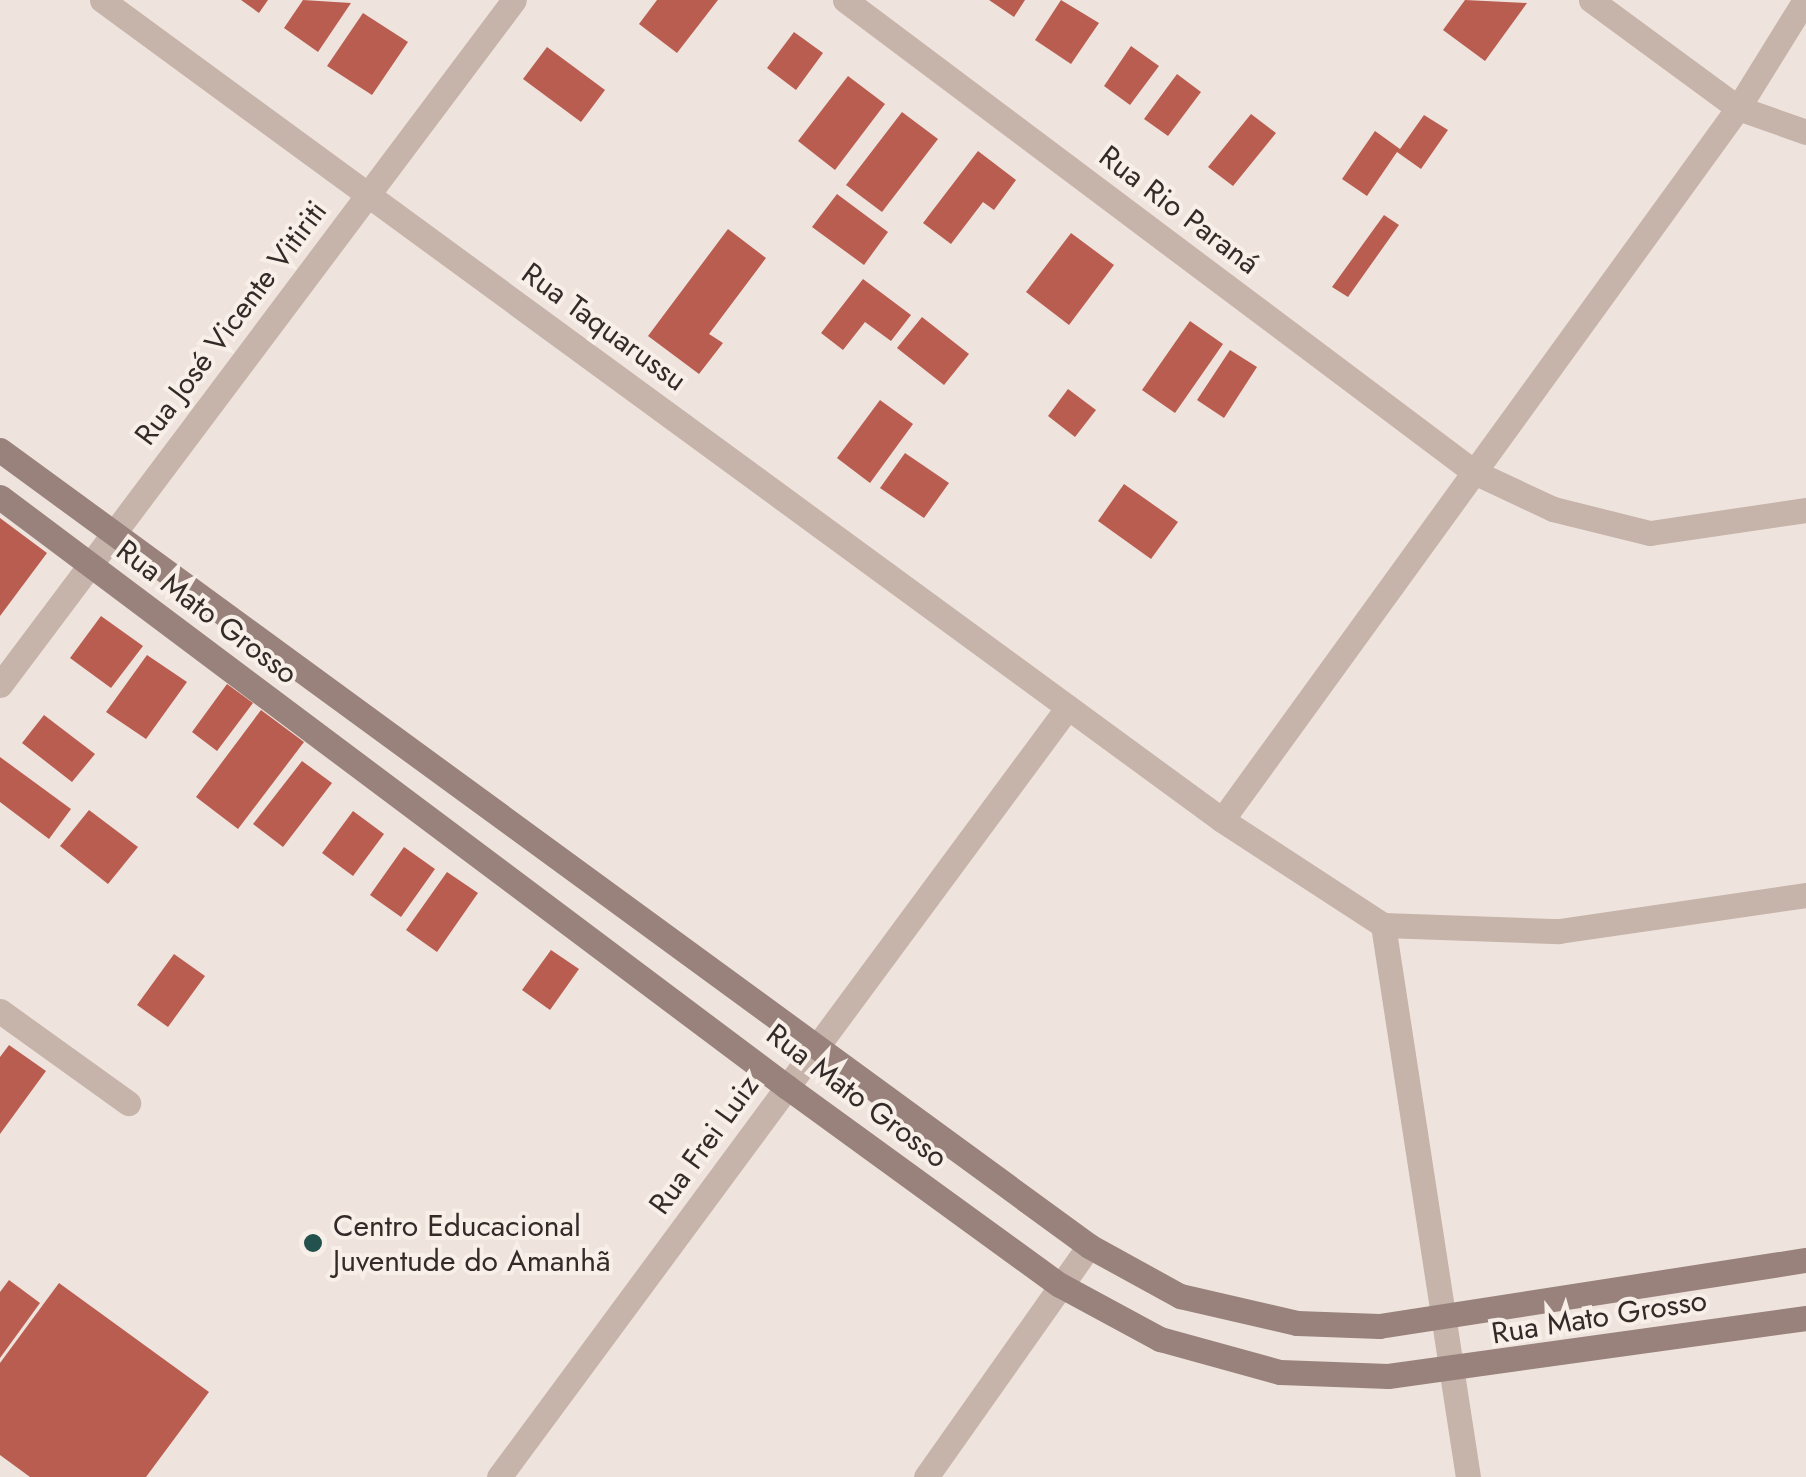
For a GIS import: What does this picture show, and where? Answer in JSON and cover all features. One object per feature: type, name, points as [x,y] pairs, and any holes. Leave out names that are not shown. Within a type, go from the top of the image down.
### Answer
[{"type":"street","name":"Rua Taquarussu","points":[[102,0],[1222,820],[1383,925]]},
{"type":"street","name":"Rua José Vicente Vitiriti","points":[[0,685],[514,0]]},
{"type":"street","name":"Rua Rio Paraná","points":[[846,0],[1474,472],[1553,509],[1650,533],[1806,510]]},
{"type":"street","points":[[1591,0],[1738,108],[1806,132]]},
{"type":"street","points":[[1222,820],[1738,108],[1805,0]]},
{"type":"street","name":"Rua Mato Grosso","points":[[0,450],[112,537],[1089,1246],[1180,1296],[1297,1323],[1378,1326],[1806,1260]]},
{"type":"street","name":"Rua Mato Grosso","points":[[0,498],[787,1087],[1060,1285],[1160,1339],[1280,1372],[1452,1373],[1806,1318]]},
{"type":"street","name":"Rua Frei Luiz","points":[[500,1477],[1068,707]]},
{"type":"street","points":[[1468,1477],[1383,925],[1559,932],[1806,896]]},
{"type":"street","points":[[0,1012],[128,1103]]},
{"type":"street","points":[[926,1477],[1089,1246]]},
{"type":"building","points":[[241,0],[268,0],[259,13]]},
{"type":"building","points":[[303,0],[351,3],[318,52],[284,28]]},
{"type":"building","points":[[657,0],[718,0],[677,53],[639,24]]},
{"type":"building","points":[[989,0],[1025,0],[1014,17]]},
{"type":"building","points":[[1061,0],[1099,23],[1071,64],[1035,40]]},
{"type":"building","points":[[1465,0],[1527,3],[1485,61],[1443,30]]},
{"type":"building","points":[[363,13],[408,42],[372,95],[327,66]]},
{"type":"building","points":[[794,32],[823,53],[796,90],[767,68]]},
{"type":"building","points":[[1131,46],[1159,66],[1130,105],[1104,86]]},
{"type":"building","points":[[547,47],[605,90],[581,122],[523,79]]},
{"type":"building","points":[[1177,74],[1201,92],[1168,136],[1144,119]]},
{"type":"building","points":[[848,76],[885,104],[835,170],[798,141]]},
{"type":"building","points":[[902,112],[938,139],[882,212],[846,185]]},
{"type":"building","points":[[1251,114],[1276,133],[1233,186],[1208,167]]},
{"type":"building","points":[[1424,115],[1448,130],[1421,169],[1397,152],[1367,196],[1342,179],[1375,131],[1400,149]]},
{"type":"building","points":[[978,151],[1016,180],[994,210],[983,202],[951,244],[923,223]]},
{"type":"building","points":[[837,194],[888,232],[864,265],[812,227]]},
{"type":"building","points":[[1384,215],[1399,225],[1348,297],[1332,287]]},
{"type":"building","points":[[728,229],[766,258],[709,334],[723,343],[699,374],[648,336]]},
{"type":"building","points":[[1071,233],[1114,265],[1069,325],[1026,292]]},
{"type":"building","points":[[863,279],[911,315],[891,341],[865,322],[843,350],[821,333]]},
{"type":"building","points":[[922,317],[969,354],[944,385],[897,348]]},
{"type":"building","points":[[1190,321],[1223,344],[1175,413],[1142,390]]},
{"type":"building","points":[[1230,350],[1257,367],[1224,418],[1197,400]]},
{"type":"building","points":[[1068,389],[1096,410],[1075,437],[1048,416]]},
{"type":"building","points":[[880,400],[913,424],[870,483],[837,458]]},
{"type":"building","points":[[905,453],[949,483],[924,518],[880,488]]},
{"type":"building","points":[[1124,484],[1178,522],[1151,559],[1098,521]]},
{"type":"building","points":[[0,518],[47,553],[0,616]]},
{"type":"building","points":[[101,616],[143,646],[111,688],[70,658]]},
{"type":"building","points":[[147,655],[187,682],[146,739],[106,712]]},
{"type":"building","points":[[227,684],[253,703],[217,751],[192,732]]},
{"type":"building","points":[[261,710],[304,742],[238,829],[196,797]]},
{"type":"building","points":[[44,715],[95,754],[72,782],[22,743]]},
{"type":"building","points":[[0,757],[71,809],[49,839],[0,802]]},
{"type":"building","points":[[302,761],[332,783],[283,847],[253,824]]},
{"type":"building","points":[[89,810],[138,847],[108,884],[60,846]]},
{"type":"building","points":[[353,811],[384,834],[353,876],[322,853]]},
{"type":"building","points":[[404,847],[435,869],[401,917],[370,895]]},
{"type":"building","points":[[447,872],[478,893],[437,952],[406,930]]},
{"type":"building","points":[[551,950],[579,969],[550,1010],[522,990]]},
{"type":"building","points":[[174,954],[205,976],[168,1027],[137,1005]]},
{"type":"building","points":[[9,1045],[46,1071],[0,1134],[0,1057]]},
{"type":"building","points":[[9,1280],[40,1303],[0,1358],[0,1292]]},
{"type":"building","points":[[59,1283],[209,1392],[146,1477],[30,1477],[0,1455],[0,1363]]},
{"type":"place","name":"Centro Educacional Juventude do Amanhã","points":[[313,1243]]}]
